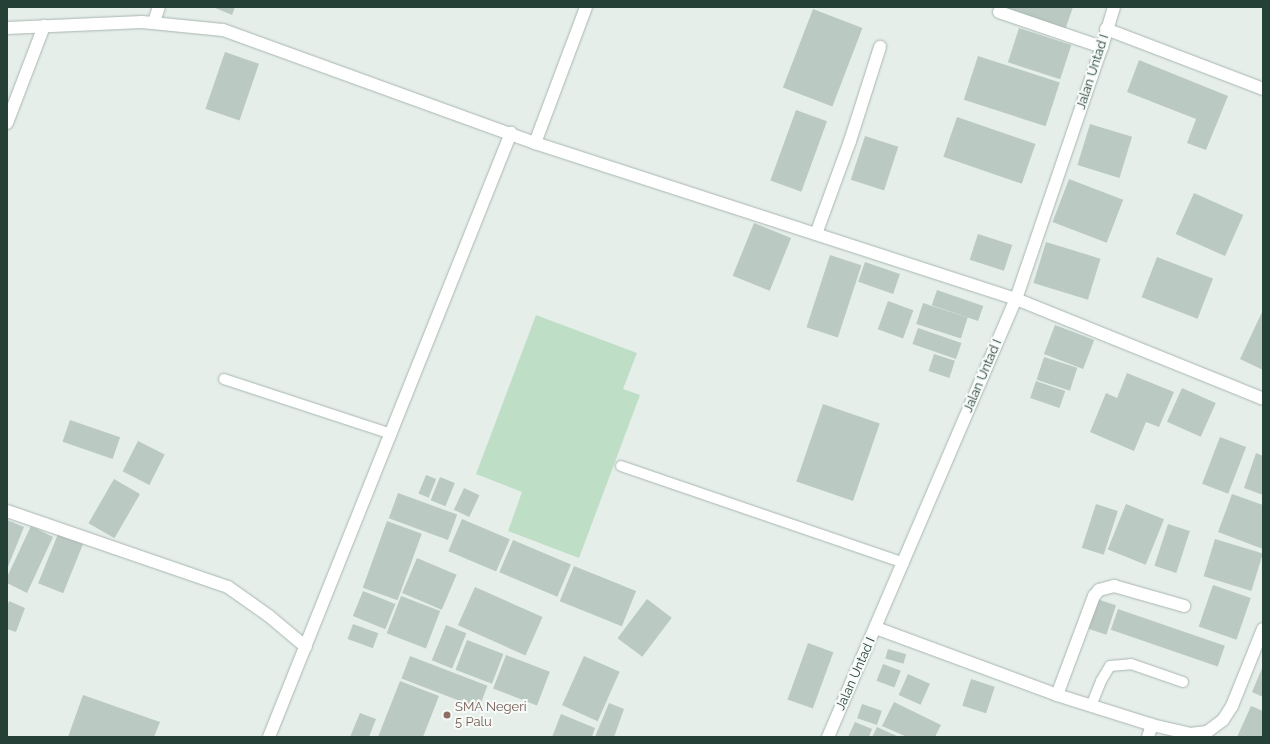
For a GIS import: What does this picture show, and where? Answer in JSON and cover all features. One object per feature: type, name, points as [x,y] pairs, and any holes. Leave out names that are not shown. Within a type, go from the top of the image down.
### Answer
[{"type":"street","points":[[154,22],[159,7]]},
{"type":"street","points":[[536,143],[586,7]]},
{"type":"street","name":"Jalan Untad I","points":[[828,737],[904,563],[1016,299],[1102,47],[1106,29],[1114,7]]},
{"type":"street","points":[[999,12],[1102,47]]},
{"type":"street","points":[[7,28],[154,22],[223,30],[536,143],[1016,299],[1263,399]]},
{"type":"street","points":[[7,123],[44,26]]},
{"type":"street","points":[[1106,29],[1263,89]]},
{"type":"street","points":[[816,234],[850,141],[880,47]]},
{"type":"street","points":[[269,737],[511,133]]},
{"type":"street","points":[[7,511],[228,587],[269,616],[306,647]]},
{"type":"street","points":[[1057,695],[1094,596],[1099,590],[1114,586],[1184,606]]},
{"type":"street","points":[[876,628],[1057,695],[1152,725],[1190,734],[1208,732],[1223,720],[1232,706],[1263,629]]},
{"type":"street","points":[[1148,737],[1152,725]]},
{"type":"lane","points":[[224,379],[391,434]]},
{"type":"lane","points":[[621,466],[904,563]]},
{"type":"lane","points":[[1091,706],[1100,681],[1110,666],[1130,664],[1183,682]]},
{"type":"green space","points":[[536,315],[637,353],[623,389],[640,395],[579,558],[508,531],[522,492],[476,474]]},
{"type":"building","points":[[213,7],[235,7],[232,15]]},
{"type":"building","points":[[1002,7],[1073,7],[1065,30]]},
{"type":"building","points":[[813,9],[862,28],[832,106],[783,87]]},
{"type":"building","points":[[1019,28],[1071,45],[1060,79],[1008,62]]},
{"type":"building","points":[[225,52],[259,64],[240,120],[205,109]]},
{"type":"building","points":[[978,56],[1060,83],[1046,126],[964,100]]},
{"type":"building","points":[[1139,60],[1228,96],[1206,150],[1187,143],[1196,119],[1127,92]]},
{"type":"building","points":[[796,110],[827,121],[801,192],[770,180]]},
{"type":"building","points":[[957,117],[1035,144],[1022,184],[943,157]]},
{"type":"building","points":[[1090,124],[1132,137],[1120,178],[1077,165]]},
{"type":"building","points":[[865,136],[898,147],[884,191],[851,180]]},
{"type":"building","points":[[1069,179],[1123,200],[1107,243],[1053,222]]},
{"type":"building","points":[[1194,193],[1243,215],[1225,256],[1176,234]]},
{"type":"building","points":[[754,223],[791,238],[770,291],[733,276]]},
{"type":"building","points":[[978,234],[1012,245],[1004,271],[970,260]]},
{"type":"building","points":[[1046,242],[1101,259],[1088,300],[1033,283]]},
{"type":"building","points":[[830,255],[861,265],[838,337],[807,327]]},
{"type":"building","points":[[1157,257],[1213,279],[1198,319],[1142,297]]},
{"type":"building","points":[[865,262],[900,274],[893,294],[858,282]]},
{"type":"building","points":[[937,290],[983,306],[978,321],[932,305]]},
{"type":"building","points":[[888,301],[913,310],[903,338],[878,329]]},
{"type":"building","points":[[923,303],[968,318],[961,338],[916,324]]},
{"type":"building","points":[[1263,310],[1263,370],[1240,359]]},
{"type":"building","points":[[1055,325],[1094,340],[1083,369],[1044,354]]},
{"type":"building","points":[[918,328],[961,343],[956,359],[912,344]]},
{"type":"building","points":[[934,354],[955,361],[949,378],[928,371]]},
{"type":"building","points":[[1044,357],[1077,368],[1070,391],[1037,380]]},
{"type":"building","points":[[1127,373],[1174,392],[1159,427],[1146,422],[1134,451],[1090,432],[1106,393],[1117,398]]},
{"type":"building","points":[[1036,381],[1065,391],[1059,408],[1030,398]]},
{"type":"building","points":[[1182,388],[1216,403],[1201,437],[1167,422]]},
{"type":"building","points":[[823,404],[880,424],[853,501],[796,482]]},
{"type":"building","points":[[70,420],[120,437],[113,459],[63,442]]},
{"type":"building","points":[[1220,437],[1246,447],[1228,494],[1202,484]]},
{"type":"building","points":[[138,441],[165,455],[149,485],[123,471]]},
{"type":"building","points":[[1256,453],[1263,456],[1263,495],[1244,488]]},
{"type":"building","points":[[426,475],[436,479],[429,498],[419,494]]},
{"type":"building","points":[[440,477],[455,483],[445,506],[431,500]]},
{"type":"building","points":[[114,479],[140,494],[114,538],[89,523]]},
{"type":"building","points":[[464,488],[479,495],[469,517],[454,510]]},
{"type":"building","points":[[398,493],[457,515],[448,540],[389,518]]},
{"type":"building","points":[[1232,494],[1263,505],[1263,549],[1218,532]]},
{"type":"building","points":[[1096,504],[1118,511],[1104,555],[1082,548]]},
{"type":"building","points":[[1126,504],[1164,519],[1146,565],[1108,549]]},
{"type":"building","points":[[462,519],[510,539],[496,572],[448,551]]},
{"type":"building","points":[[7,520],[24,527],[7,569]]},
{"type":"building","points":[[387,521],[422,534],[397,600],[363,588]]},
{"type":"building","points":[[1168,524],[1190,531],[1176,573],[1154,566]]},
{"type":"building","points":[[31,526],[53,537],[27,593],[7,583],[7,577]]},
{"type":"building","points":[[58,534],[83,544],[63,593],[38,583]]},
{"type":"building","points":[[1215,539],[1263,554],[1251,591],[1204,576]]},
{"type":"building","points":[[513,540],[571,565],[557,597],[499,572]]},
{"type":"building","points":[[417,558],[457,575],[442,610],[402,593]]},
{"type":"building","points":[[574,566],[636,591],[622,626],[560,601]]},
{"type":"building","points":[[1213,585],[1251,598],[1236,640],[1199,627]]},
{"type":"building","points":[[475,587],[543,617],[526,655],[458,625]]},
{"type":"building","points":[[363,591],[395,604],[385,629],[353,616]]},
{"type":"building","points":[[401,596],[440,611],[426,648],[387,633]]},
{"type":"building","points":[[647,599],[672,618],[642,657],[618,638]]},
{"type":"building","points":[[1097,599],[1116,605],[1106,635],[1087,628]]},
{"type":"building","points":[[9,601],[25,608],[16,632],[7,629],[7,607]]},
{"type":"building","points":[[1118,609],[1225,646],[1218,667],[1111,630]]},
{"type":"building","points":[[353,624],[378,633],[373,648],[348,639]]},
{"type":"building","points":[[446,625],[466,633],[452,668],[432,660]]},
{"type":"building","points":[[467,640],[503,654],[492,684],[456,670]]},
{"type":"building","points":[[808,643],[833,652],[813,709],[787,699]]},
{"type":"building","points":[[888,649],[906,654],[904,664],[885,659]]},
{"type":"building","points":[[506,655],[550,672],[537,705],[493,689]]},
{"type":"building","points":[[410,656],[487,686],[479,708],[401,678]]},
{"type":"building","points":[[584,656],[620,672],[598,721],[562,705]]},
{"type":"building","points":[[883,664],[901,671],[894,688],[877,681]]},
{"type":"building","points":[[1263,666],[1263,697],[1252,692]]},
{"type":"building","points":[[908,674],[930,684],[921,705],[899,695]]},
{"type":"building","points":[[971,679],[995,687],[986,713],[962,706]]},
{"type":"building","points":[[400,681],[439,696],[423,737],[378,737]]},
{"type":"building","points":[[83,695],[160,722],[154,737],[68,737]]},
{"type":"building","points":[[894,702],[941,725],[935,737],[907,737],[882,726]]},
{"type":"building","points":[[609,703],[624,709],[614,737],[595,737]]},
{"type":"building","points":[[862,704],[882,711],[877,725],[857,718]]},
{"type":"building","points":[[1251,706],[1263,711],[1263,737],[1237,737]]},
{"type":"building","points":[[360,713],[376,719],[369,737],[350,737]]},
{"type":"building","points":[[561,714],[595,728],[592,737],[552,737]]},
{"type":"building","points":[[855,722],[872,729],[869,737],[848,737]]},
{"type":"building","points":[[877,727],[899,737],[872,737]]},
{"type":"place","name":"SMA Negeri 5 Palu","points":[[447,715]]}]
